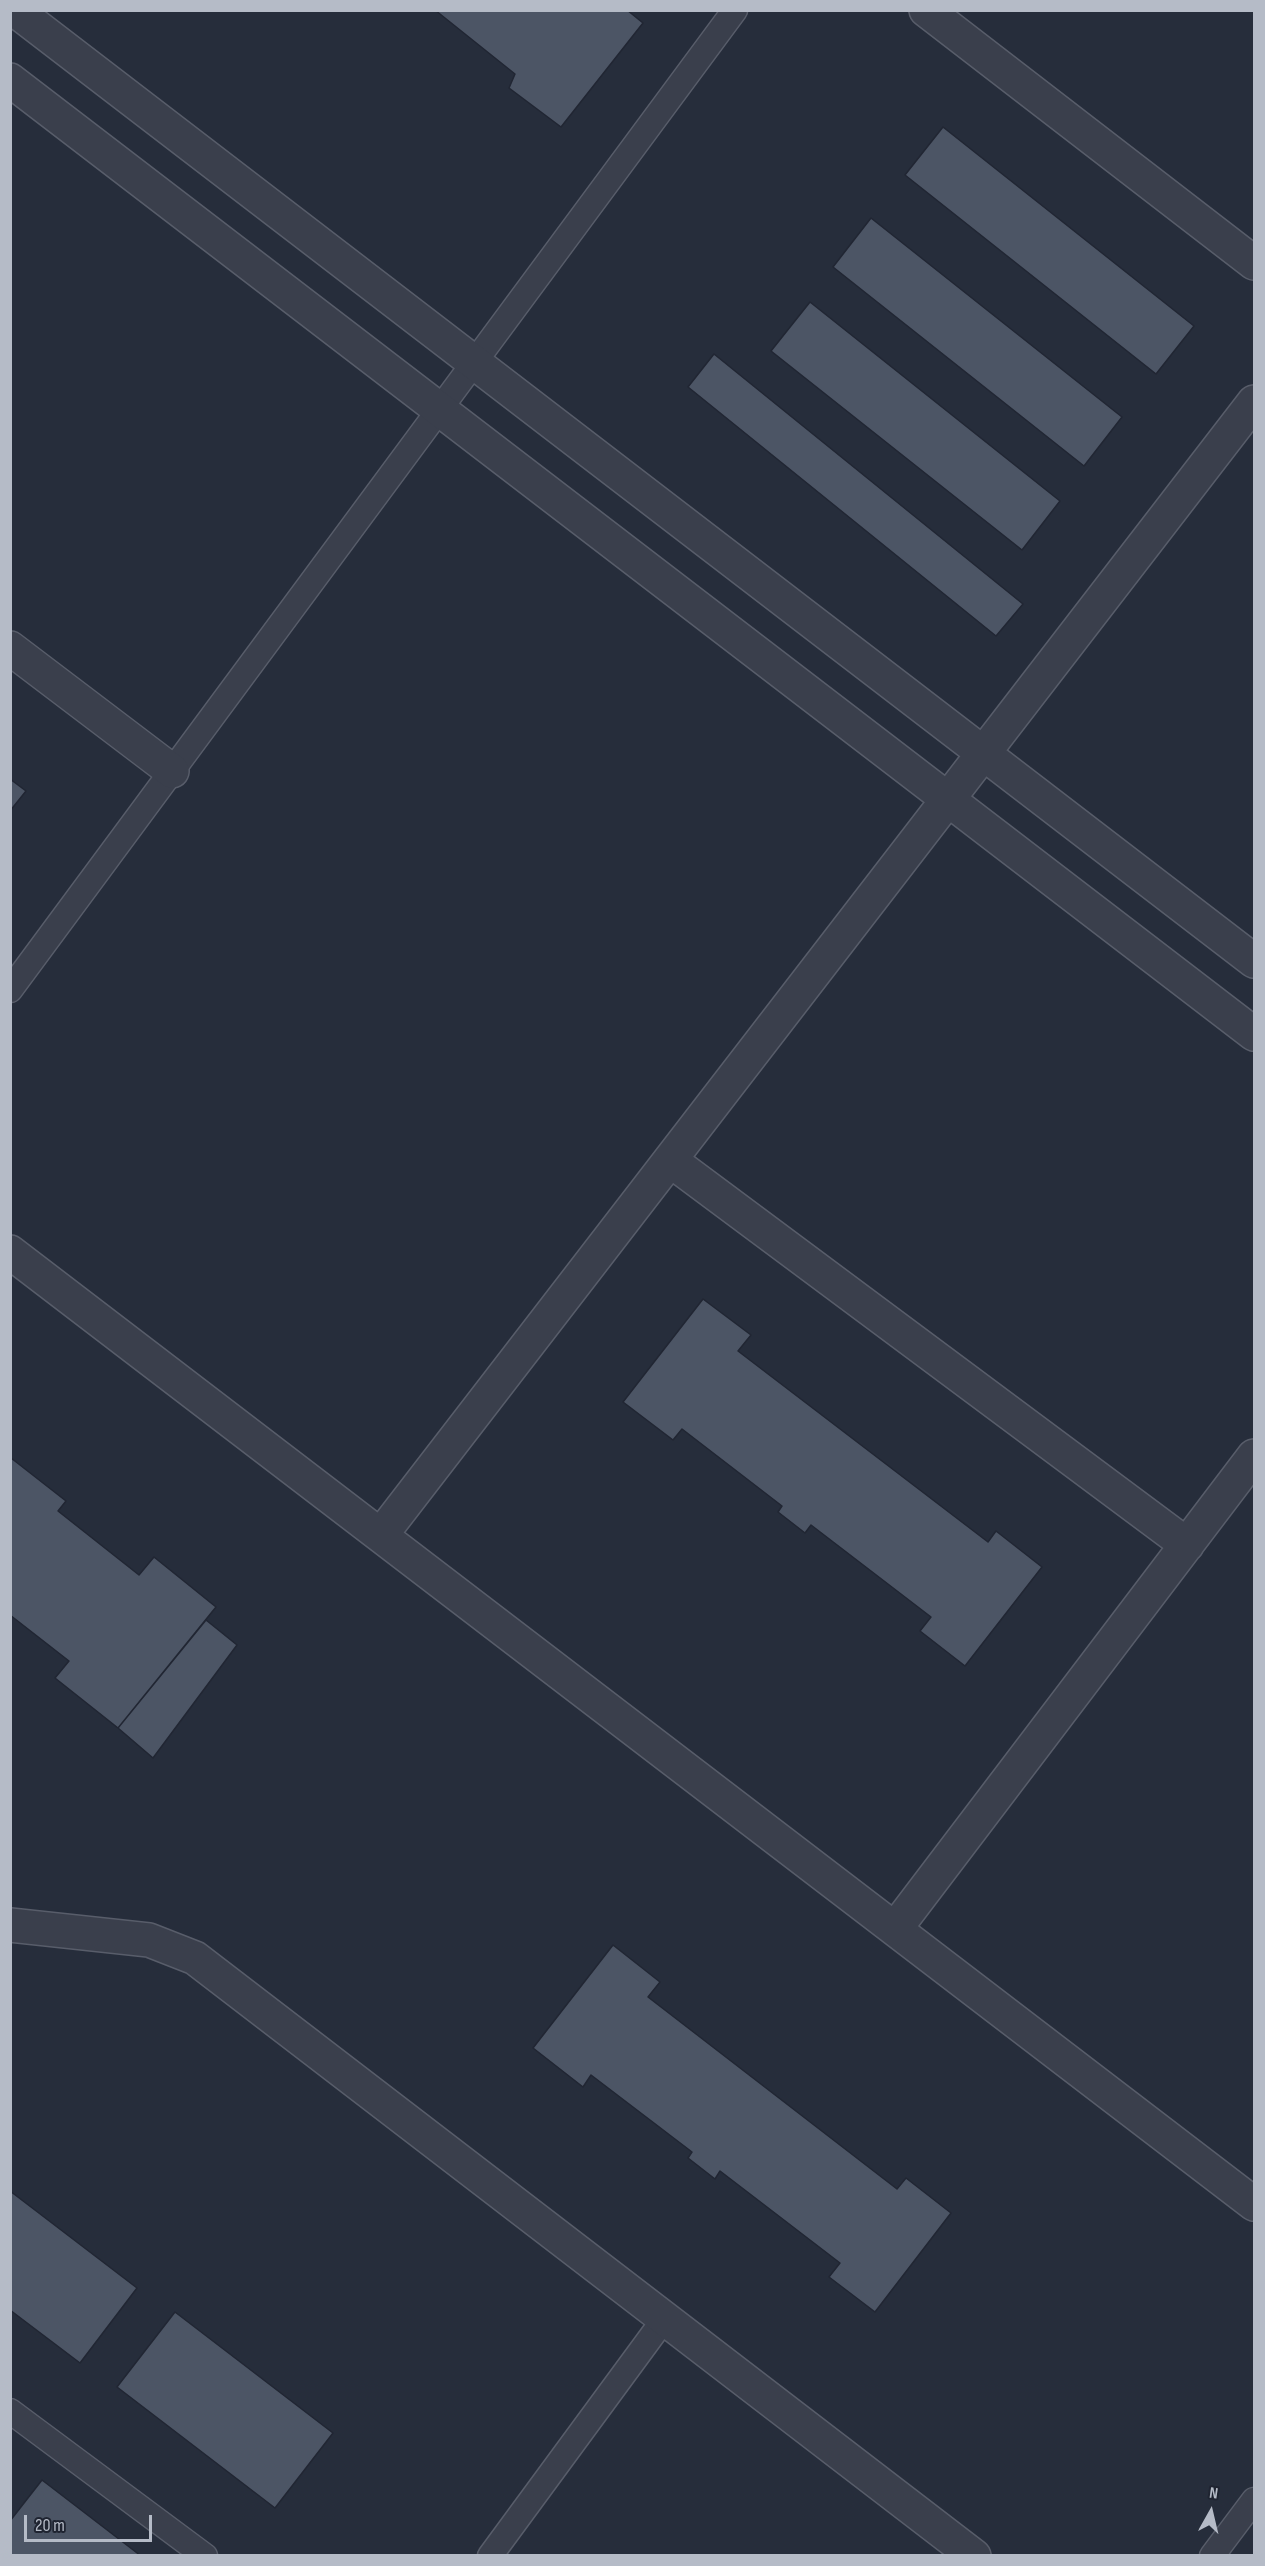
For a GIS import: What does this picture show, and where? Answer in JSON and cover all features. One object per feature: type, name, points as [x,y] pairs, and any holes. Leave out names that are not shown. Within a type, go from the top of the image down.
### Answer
[{"type":"street","points":[[15,10],[1254,961]]},
{"type":"street","points":[[926,10],[1254,263]]},
{"type":"street","points":[[10,80],[1254,1034]]},
{"type":"street","points":[[381,1535],[1254,402]]},
{"type":"street","points":[[10,648],[172,771]]},
{"type":"street","points":[[670,1160],[1187,1545]]},
{"type":"street","points":[[10,1252],[1254,2204]]},
{"type":"street","points":[[896,1929],[1254,1456]]},
{"type":"street","points":[[10,1911],[46,1931]]},
{"type":"street","points":[[10,1925],[46,1931],[149,1940],[195,1958],[974,2556]]},
{"type":"lane","points":[[10,990],[735,10]]},
{"type":"lane","points":[[490,2556],[664,2318]]},
{"type":"lane","points":[[10,2411],[205,2556]]},
{"type":"lane","points":[[1212,2556],[1254,2500]]},
{"type":"building","points":[[435,10],[627,10],[643,23],[561,127],[509,88],[515,74]]},
{"type":"building","points":[[943,127],[1194,326],[1156,374],[905,175]]},
{"type":"building","points":[[871,218],[1122,417],[1084,466],[833,267]]},
{"type":"building","points":[[810,302],[1060,501],[1022,550],[771,351]]},
{"type":"building","points":[[714,354],[1023,604],[996,636],[688,387]]},
{"type":"building","points":[[10,779],[26,791],[10,811]]},
{"type":"building","points":[[703,1299],[751,1335],[738,1351],[988,1542],[996,1531],[1042,1567],[965,1666],[920,1631],[931,1617],[811,1525],[805,1533],[778,1512],[782,1506],[682,1429],[673,1440],[623,1402]]},
{"type":"building","points":[[11,1458],[66,1501],[58,1511],[139,1575],[154,1557],[216,1607],[118,1728],[55,1678],[69,1661],[10,1615]]},
{"type":"building","points":[[206,1620],[237,1645],[153,1758],[118,1728]]},
{"type":"building","points":[[613,1945],[660,1982],[648,1997],[897,2189],[906,2178],[951,2213],[875,2312],[829,2277],[840,2263],[720,2171],[715,2179],[688,2158],[692,2152],[591,2075],[583,2087],[533,2048]]},
{"type":"building","points":[[10,2191],[137,2288],[80,2363],[10,2310]]},
{"type":"building","points":[[175,2312],[333,2433],[275,2508],[117,2387]]},
{"type":"building","points":[[42,2480],[141,2556],[10,2556],[10,2521]]}]
